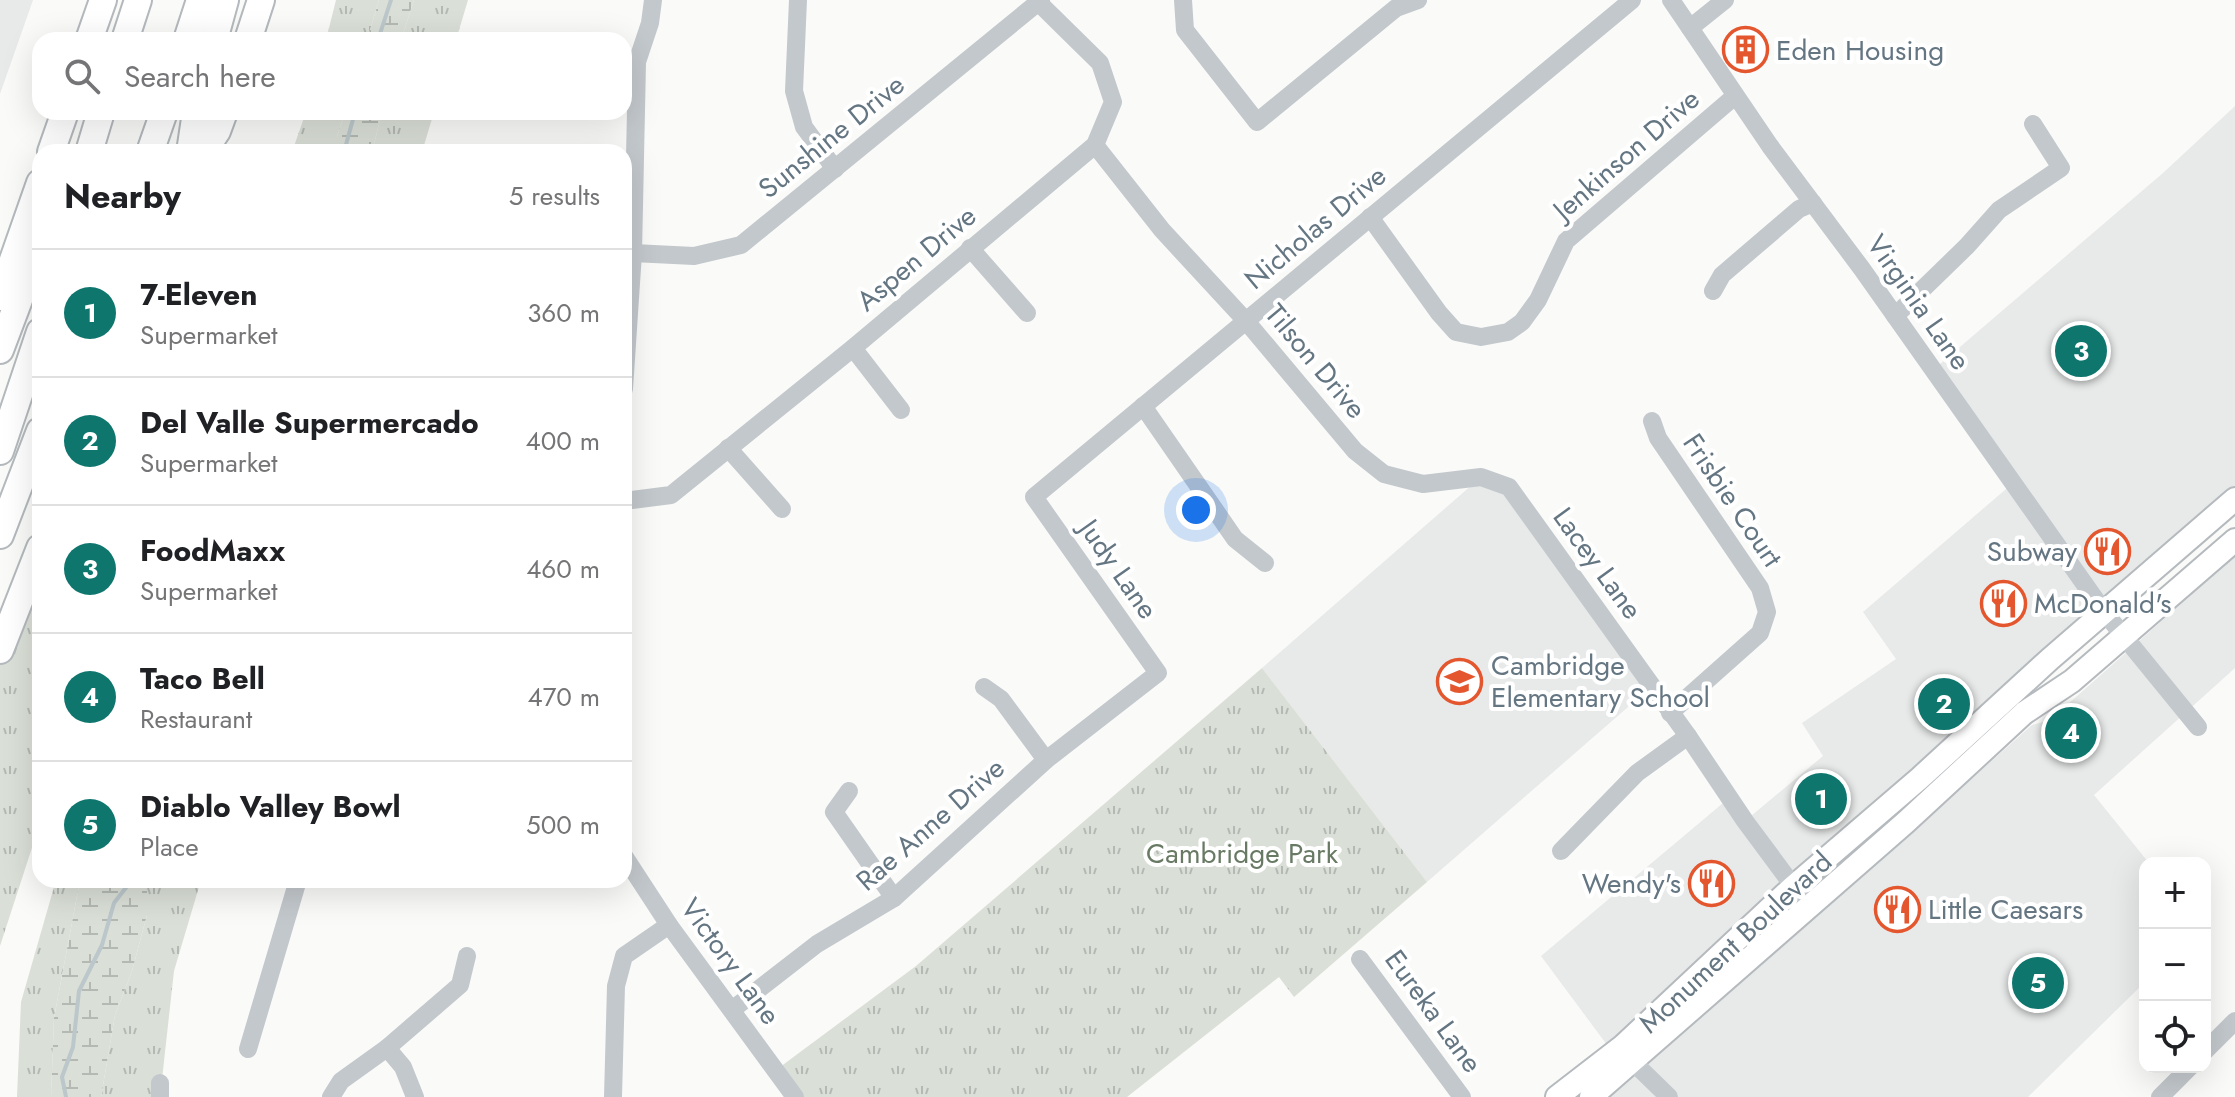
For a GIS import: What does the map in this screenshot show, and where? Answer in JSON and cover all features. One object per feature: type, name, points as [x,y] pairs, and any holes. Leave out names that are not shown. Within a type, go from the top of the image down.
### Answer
[{"type":"highway","points":[[92,32],[103,0]]},
{"type":"highway","points":[[128,32],[138,0]]},
{"type":"highway","points":[[190,32],[200,0]]},
{"type":"highway","points":[[216,32],[225,0]]},
{"type":"highway","points":[[251,32],[261,0]]},
{"type":"highway","points":[[54,144],[62,120]]},
{"type":"highway","points":[[90,144],[98,120]]},
{"type":"highway","points":[[153,144],[161,120]]},
{"type":"highway","points":[[191,144],[195,120]]},
{"type":"highway","points":[[208,144],[221,120]]},
{"type":"highway","points":[[0,297],[32,206]]},
{"type":"highway","points":[[0,350],[32,265]]},
{"type":"highway","points":[[0,451],[32,356]]},
{"type":"highway","points":[[0,535],[32,452]]},
{"type":"highway","points":[[0,650],[32,568]]},
{"type":"main road","name":"Monument Boulevard","points":[[1557,1097],[1623,1046],[1793,887],[2227,507]]},
{"type":"main road","points":[[2209,564],[2209,546],[2227,507]]},
{"type":"main road","name":"Monument Boulevard","points":[[1591,1097],[1906,822],[2024,713],[2072,681],[2235,540]]},
{"type":"street","points":[[632,268],[637,62],[650,23],[653,0]]},
{"type":"street","points":[[798,0],[794,91],[804,127],[835,169]]},
{"type":"street","points":[[1183,0],[1185,30],[1257,122],[1396,8],[1418,0]]},
{"type":"street","name":"Nicholas Drive","points":[[1034,497],[1632,0]]},
{"type":"street","name":"Virginia Lane","points":[[1671,0],[1735,96],[2105,613],[2198,727]]},
{"type":"street","points":[[1690,28],[1725,0]]},
{"type":"street","name":"Sunshine Drive","points":[[633,253],[694,256],[741,245],[1038,1]]},
{"type":"street","name":"Aspen Drive","points":[[632,500],[671,495],[853,348],[1095,145],[1113,102],[1100,63],[1038,1]]},
{"type":"street","name":"Jenkinson Drive","points":[[1370,217],[1456,332],[1481,337],[1508,332],[1522,322],[1538,300],[1566,241],[1735,96]]},
{"type":"street","points":[[1895,316],[1999,210],[2061,168],[2033,124]]},
{"type":"street","name":"Tilson Drive","points":[[1095,145],[1162,230],[1246,321],[1355,451],[1384,474],[1423,484],[1481,477],[1509,487]]},
{"type":"street","points":[[1713,291],[1722,275],[1732,266],[1799,209],[1813,203]]},
{"type":"street","points":[[970,248],[1027,313]]},
{"type":"street","points":[[853,348],[901,410]]},
{"type":"street","points":[[1143,406],[1235,539],[1265,563]]},
{"type":"street","name":"Frisbie Court","points":[[1652,421],[1658,438],[1760,588],[1767,612],[1760,633],[1670,713]]},
{"type":"street","points":[[728,448],[782,509]]},
{"type":"street","name":"Lacey Lane","points":[[1509,487],[1808,906]]},
{"type":"street","name":"Judy Lane","points":[[1034,497],[1158,673]]},
{"type":"street","name":"Rae Anne Drive","points":[[733,1009],[817,944],[894,898],[1046,760],[1158,673]]},
{"type":"street","points":[[984,687],[1001,699],[1046,760]]},
{"type":"street","points":[[1561,851],[1637,773],[1688,736]]},
{"type":"street","points":[[849,791],[834,812],[894,898]]},
{"type":"street","name":"Victory Lane","points":[[632,868],[669,925],[795,1097]]},
{"type":"street","points":[[248,1049],[296,888]]},
{"type":"street","points":[[613,1097],[616,986],[624,956],[669,925]]},
{"type":"street","points":[[331,1097],[341,1081],[387,1048],[460,985],[467,956]]},
{"type":"street","name":"Eureka Lane","points":[[1360,959],[1462,1097]]},
{"type":"street","points":[[2211,1045],[2235,1021]]},
{"type":"street","points":[[387,1048],[403,1067],[415,1097]]},
{"type":"street","points":[[1632,1061],[1669,1097]]},
{"type":"street","points":[[2160,1097],[2184,1073]]},
{"type":"shaded area","points":[[0,0],[33,0],[0,94]]},
{"type":"shaded area","points":[[2235,106],[2235,499],[1613,1053],[1541,956],[1729,798],[1745,821],[1823,756],[1802,723],[1896,659],[1863,612],[2013,483],[1933,370],[2163,173]]},
{"type":"shaded area","name":"Cambridge Elementary School","points":[[1481,477],[1509,487],[1651,687],[1427,882],[1262,668]]},
{"type":"shaded area","points":[[2235,556],[2235,668],[2094,795],[2144,857],[2139,857],[2139,988],[2028,1097],[1591,1097],[1958,772],[1968,782],[2032,725],[2050,720]]},
{"type":"green space","points":[[336,0],[379,0],[369,32],[328,32]]},
{"type":"green space","points":[[379,0],[414,0],[404,32],[369,32]]},
{"type":"green space","points":[[414,0],[468,0],[458,32],[404,32]]},
{"type":"green space","points":[[303,120],[342,120],[337,144],[295,144]]},
{"type":"green space","points":[[342,120],[380,120],[374,144],[337,144]]},
{"type":"green space","points":[[380,120],[432,120],[424,144],[374,144]]},
{"type":"green space","points":[[32,568],[32,848],[0,946],[0,650]]},
{"type":"green space","name":"Cambridge Park","points":[[1262,668],[1427,882],[1294,997],[1279,977],[1127,1097],[795,1097],[776,1070],[916,966]]},
{"type":"green space","points":[[54,888],[78,888],[54,1018],[51,1097],[17,1097],[21,1002]]},
{"type":"green space","points":[[78,888],[147,888],[147,915],[132,971],[115,1015],[101,1097],[51,1097],[54,1018]]},
{"type":"green space","points":[[147,888],[199,888],[174,971],[160,1097],[101,1097],[115,1015],[132,971],[147,915]]},
{"type":"waterway","points":[[381,32],[391,0]]},
{"type":"waterway","points":[[346,144],[353,120]]},
{"type":"waterway","points":[[66,1097],[62,1077],[73,1047],[79,991],[102,945],[114,903],[126,888]]},
{"type":"place","name":"Eden Housing","points":[[1745,50]]},
{"type":"place","name":"FoodMaxx","points":[[2081,351]]},
{"type":"place","name":"Subway","points":[[2108,551]]},
{"type":"place","name":"McDonald's","points":[[2003,603]]},
{"type":"place","name":"Cambridge Elementary School","points":[[1460,681]]},
{"type":"place","name":"Del Valle Supermercado","points":[[1944,704]]},
{"type":"place","name":"Taco Bell","points":[[2071,733]]},
{"type":"place","name":"7-Eleven","points":[[1821,799]]},
{"type":"place","name":"Wendy's","points":[[1712,883]]},
{"type":"place","name":"Little Caesars","points":[[1897,909]]},
{"type":"place","name":"Diablo Valley Bowl","points":[[2038,983]]}]
